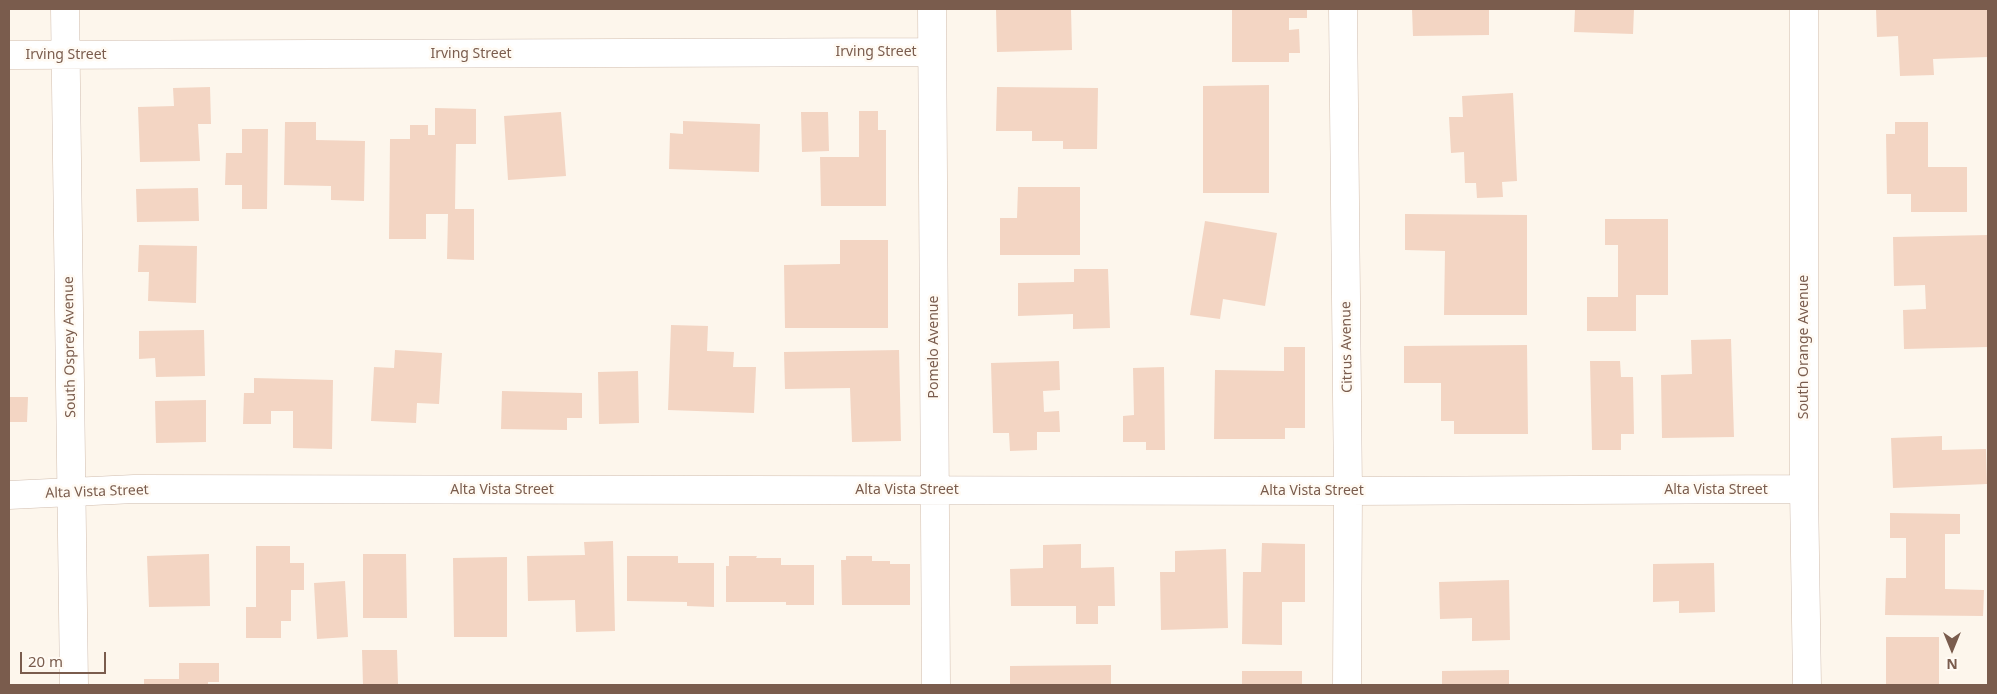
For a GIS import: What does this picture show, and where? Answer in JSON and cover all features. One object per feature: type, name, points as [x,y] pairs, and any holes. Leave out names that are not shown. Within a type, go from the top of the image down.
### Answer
[{"type":"street","name":"South Osprey Avenue","points":[[65,9],[74,685]]},
{"type":"street","name":"Pomelo Avenue","points":[[932,9],[936,685]]},
{"type":"street","name":"Citrus Avenue","points":[[1343,9],[1348,491],[1347,685]]},
{"type":"street","name":"South Orange Avenue","points":[[1804,9],[1804,489],[1807,685]]},
{"type":"street","name":"Irving Street","points":[[9,55],[932,52]]},
{"type":"street","name":"Alta Vista Street","points":[[9,495],[134,489],[1348,491],[1804,489]]},
{"type":"building","points":[[996,9],[1071,9],[1072,50],[997,52]]},
{"type":"building","points":[[1232,9],[1307,9],[1307,18],[1289,18],[1289,30],[1299,29],[1300,53],[1289,53],[1289,62],[1232,62]]},
{"type":"building","points":[[1412,9],[1489,9],[1489,35],[1413,36]]},
{"type":"building","points":[[1575,9],[1634,9],[1633,34],[1574,32]]},
{"type":"building","points":[[1876,9],[1988,9],[1988,57],[1933,59],[1934,75],[1900,76],[1898,36],[1877,37]]},
{"type":"building","points":[[1269,85],[1269,193],[1203,193],[1203,86]]},
{"type":"building","points":[[210,87],[211,124],[198,124],[200,161],[140,162],[138,107],[174,106],[173,88]]},
{"type":"building","points":[[997,87],[1098,88],[1097,149],[1063,149],[1063,141],[1032,141],[1032,131],[996,131]]},
{"type":"building","points":[[1513,93],[1517,181],[1502,182],[1503,197],[1477,198],[1476,183],[1465,183],[1464,152],[1451,153],[1449,117],[1463,117],[1462,96]]},
{"type":"building","points":[[435,108],[476,109],[476,144],[456,144],[455,209],[474,209],[474,260],[447,259],[448,214],[426,214],[426,239],[389,239],[390,139],[410,139],[410,125],[428,125],[428,135],[435,135]]},
{"type":"building","points":[[859,111],[878,111],[878,130],[886,130],[886,206],[821,206],[820,157],[859,157]]},
{"type":"building","points":[[561,112],[566,176],[508,180],[504,116]]},
{"type":"building","points":[[801,112],[828,112],[829,151],[802,152]]},
{"type":"building","points":[[683,121],[760,124],[759,172],[669,169],[670,133],[683,134]]},
{"type":"building","points":[[285,122],[316,122],[316,140],[365,141],[364,201],[331,200],[331,186],[284,185]]},
{"type":"building","points":[[1895,122],[1928,122],[1928,167],[1967,167],[1967,212],[1911,212],[1911,194],[1887,194],[1886,134],[1895,134]]},
{"type":"building","points":[[242,129],[268,129],[267,209],[242,209],[242,185],[225,185],[226,153],[242,153]]},
{"type":"building","points":[[1018,187],[1080,187],[1080,255],[1000,255],[1000,218],[1017,218]]},
{"type":"building","points":[[198,188],[199,221],[137,222],[136,189]]},
{"type":"building","points":[[1405,214],[1527,215],[1527,315],[1444,315],[1445,251],[1405,250]]},
{"type":"building","points":[[1605,219],[1668,219],[1668,295],[1636,295],[1636,331],[1587,331],[1587,297],[1618,297],[1618,245],[1605,245]]},
{"type":"building","points":[[1205,221],[1277,233],[1265,306],[1223,299],[1220,319],[1190,315]]},
{"type":"building","points":[[1988,235],[1988,347],[1904,349],[1903,310],[1926,309],[1925,285],[1894,286],[1893,237]]},
{"type":"building","points":[[840,240],[888,240],[888,328],[785,328],[784,265],[840,264]]},
{"type":"building","points":[[139,245],[197,246],[196,303],[148,301],[149,272],[138,272]]},
{"type":"building","points":[[1074,269],[1108,269],[1110,328],[1073,329],[1073,314],[1018,316],[1018,283],[1074,282]]},
{"type":"building","points":[[671,325],[708,326],[707,351],[734,352],[733,367],[756,367],[754,413],[668,410]]},
{"type":"building","points":[[204,330],[205,376],[156,377],[155,358],[139,359],[139,331]]},
{"type":"building","points":[[1731,339],[1734,437],[1662,438],[1661,375],[1692,374],[1691,340]]},
{"type":"building","points":[[1527,345],[1528,434],[1454,434],[1454,421],[1441,421],[1441,383],[1404,383],[1404,346]]},
{"type":"building","points":[[1284,347],[1305,347],[1305,428],[1285,428],[1285,439],[1214,439],[1215,370],[1284,371]]},
{"type":"building","points":[[395,350],[442,353],[439,404],[417,403],[416,423],[371,421],[374,367],[394,368]]},
{"type":"building","points":[[899,350],[901,441],[852,442],[850,388],[785,389],[784,352]]},
{"type":"building","points":[[1059,361],[1060,390],[1043,391],[1044,412],[1059,411],[1060,432],[1037,432],[1037,450],[1010,451],[1009,433],[993,433],[991,363]]},
{"type":"building","points":[[1590,361],[1620,361],[1621,377],[1633,377],[1634,434],[1621,434],[1621,450],[1592,450]]},
{"type":"building","points":[[1164,367],[1165,450],[1146,450],[1146,442],[1123,442],[1123,416],[1134,415],[1133,368]]},
{"type":"building","points":[[638,371],[639,423],[599,424],[598,372]]},
{"type":"building","points":[[254,378],[333,380],[332,449],[293,448],[293,411],[271,411],[271,424],[243,424],[244,393],[254,393]]},
{"type":"building","points":[[502,391],[582,393],[582,418],[567,418],[567,430],[501,429]]},
{"type":"building","points":[[9,397],[28,397],[27,422],[9,422]]},
{"type":"building","points":[[206,400],[206,442],[156,443],[155,401]]},
{"type":"building","points":[[1942,436],[1942,450],[1986,449],[1987,484],[1893,488],[1891,438]]},
{"type":"building","points":[[1890,513],[1960,514],[1960,534],[1945,534],[1945,589],[1984,590],[1983,616],[1885,615],[1886,578],[1906,578],[1906,538],[1890,538]]},
{"type":"building","points":[[613,541],[615,631],[576,632],[575,600],[528,601],[527,556],[585,555],[584,542]]},
{"type":"building","points":[[1262,543],[1305,544],[1305,602],[1282,602],[1282,645],[1242,644],[1243,572],[1261,572]]},
{"type":"building","points":[[1081,544],[1081,568],[1114,567],[1115,606],[1098,606],[1098,624],[1076,624],[1076,606],[1011,606],[1010,569],[1043,568],[1043,545]]},
{"type":"building","points":[[256,546],[290,546],[290,563],[304,563],[304,590],[291,590],[291,621],[281,621],[281,638],[246,638],[246,607],[256,607]]},
{"type":"building","points":[[1226,549],[1228,628],[1161,630],[1160,572],[1175,572],[1175,551]]},
{"type":"building","points":[[209,554],[210,606],[149,607],[147,556]]},
{"type":"building","points":[[363,554],[406,554],[407,618],[363,618]]},
{"type":"building","points":[[627,556],[678,556],[678,563],[714,563],[714,607],[687,606],[687,602],[627,601]]},
{"type":"building","points":[[729,556],[781,558],[781,565],[814,565],[814,605],[786,605],[786,602],[726,602],[726,566],[729,566]]},
{"type":"building","points":[[846,556],[872,556],[872,561],[890,561],[890,564],[910,564],[910,605],[842,605],[841,560],[846,560]]},
{"type":"building","points":[[507,557],[507,637],[454,637],[453,558]]},
{"type":"building","points":[[1714,563],[1715,612],[1679,613],[1679,601],[1653,602],[1653,564]]},
{"type":"building","points":[[1509,580],[1510,640],[1472,641],[1472,618],[1440,619],[1439,582]]},
{"type":"building","points":[[345,581],[348,637],[317,639],[314,583]]},
{"type":"building","points":[[1886,637],[1939,637],[1939,685],[1886,685]]},
{"type":"building","points":[[362,650],[397,650],[398,684],[363,685]]},
{"type":"building","points":[[179,663],[219,663],[219,682],[208,682],[208,685],[144,685],[144,679],[179,679]]},
{"type":"building","points":[[1111,665],[1111,685],[1010,685],[1010,666]]},
{"type":"building","points":[[1509,670],[1509,685],[1442,685],[1442,671]]},
{"type":"building","points":[[1242,671],[1302,671],[1302,685],[1242,685]]}]
